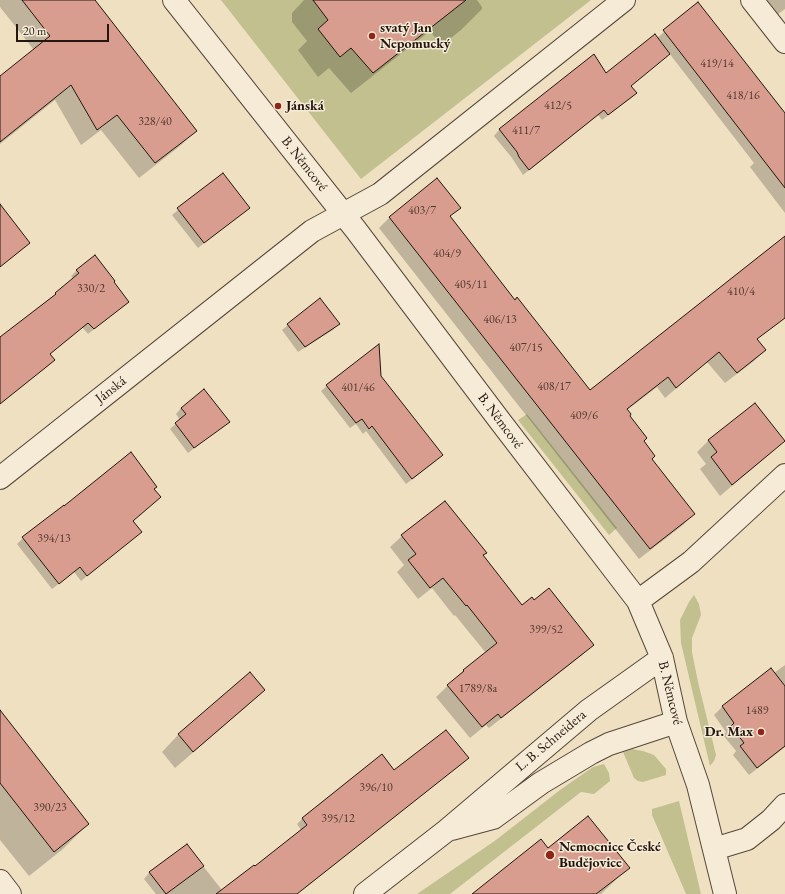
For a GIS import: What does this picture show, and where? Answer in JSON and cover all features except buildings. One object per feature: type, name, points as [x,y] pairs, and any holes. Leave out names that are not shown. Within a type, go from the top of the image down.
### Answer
[{"type":"street","name":"B. Němcové","points":[[174,0],[343,214],[638,601],[662,658],[676,722],[698,785],[725,894]]},
{"type":"street","name":"Jánská","points":[[0,478],[312,231],[380,194],[624,0]]},
{"type":"street","points":[[752,0],[785,42]]},
{"type":"street","points":[[638,601],[691,562],[785,475]]},
{"type":"street","name":"L. B. Schneidera","points":[[365,894],[446,831],[589,710],[662,658]]},
{"type":"street","name":"L. B. Schneidera","points":[[446,831],[493,818],[541,783],[591,752],[609,744],[676,722]]},
{"type":"street","points":[[714,849],[747,839],[771,820],[785,804]]},
{"type":"street","points":[[0,881],[10,894]]},
{"type":"shaded area","points":[[221,0],[591,0],[361,179]]},
{"type":"shaded area","points":[[527,414],[617,528],[609,535],[518,420]]},
{"type":"shaded area","points":[[694,595],[699,604],[701,615],[692,638],[692,652],[716,755],[710,766],[681,643],[680,620]]},
{"type":"shaded area","points":[[632,749],[654,755],[666,769],[666,775],[643,782],[634,778],[623,752]]},
{"type":"shaded area","points":[[604,764],[609,773],[610,781],[594,794],[581,792],[450,894],[417,894],[496,840],[560,790],[593,767]]},
{"type":"shaded area","points":[[679,801],[701,894],[686,894],[652,815],[652,809]]},
{"type":"place","name":"svatý Jan Nepomucký","points":[[372,36]]},
{"type":"place","name":"Jánská","points":[[278,106]]},
{"type":"place","name":"Dr. Max","points":[[761,732]]},
{"type":"place","name":"Nemocnice České Budějovice","points":[[550,855]]}]
